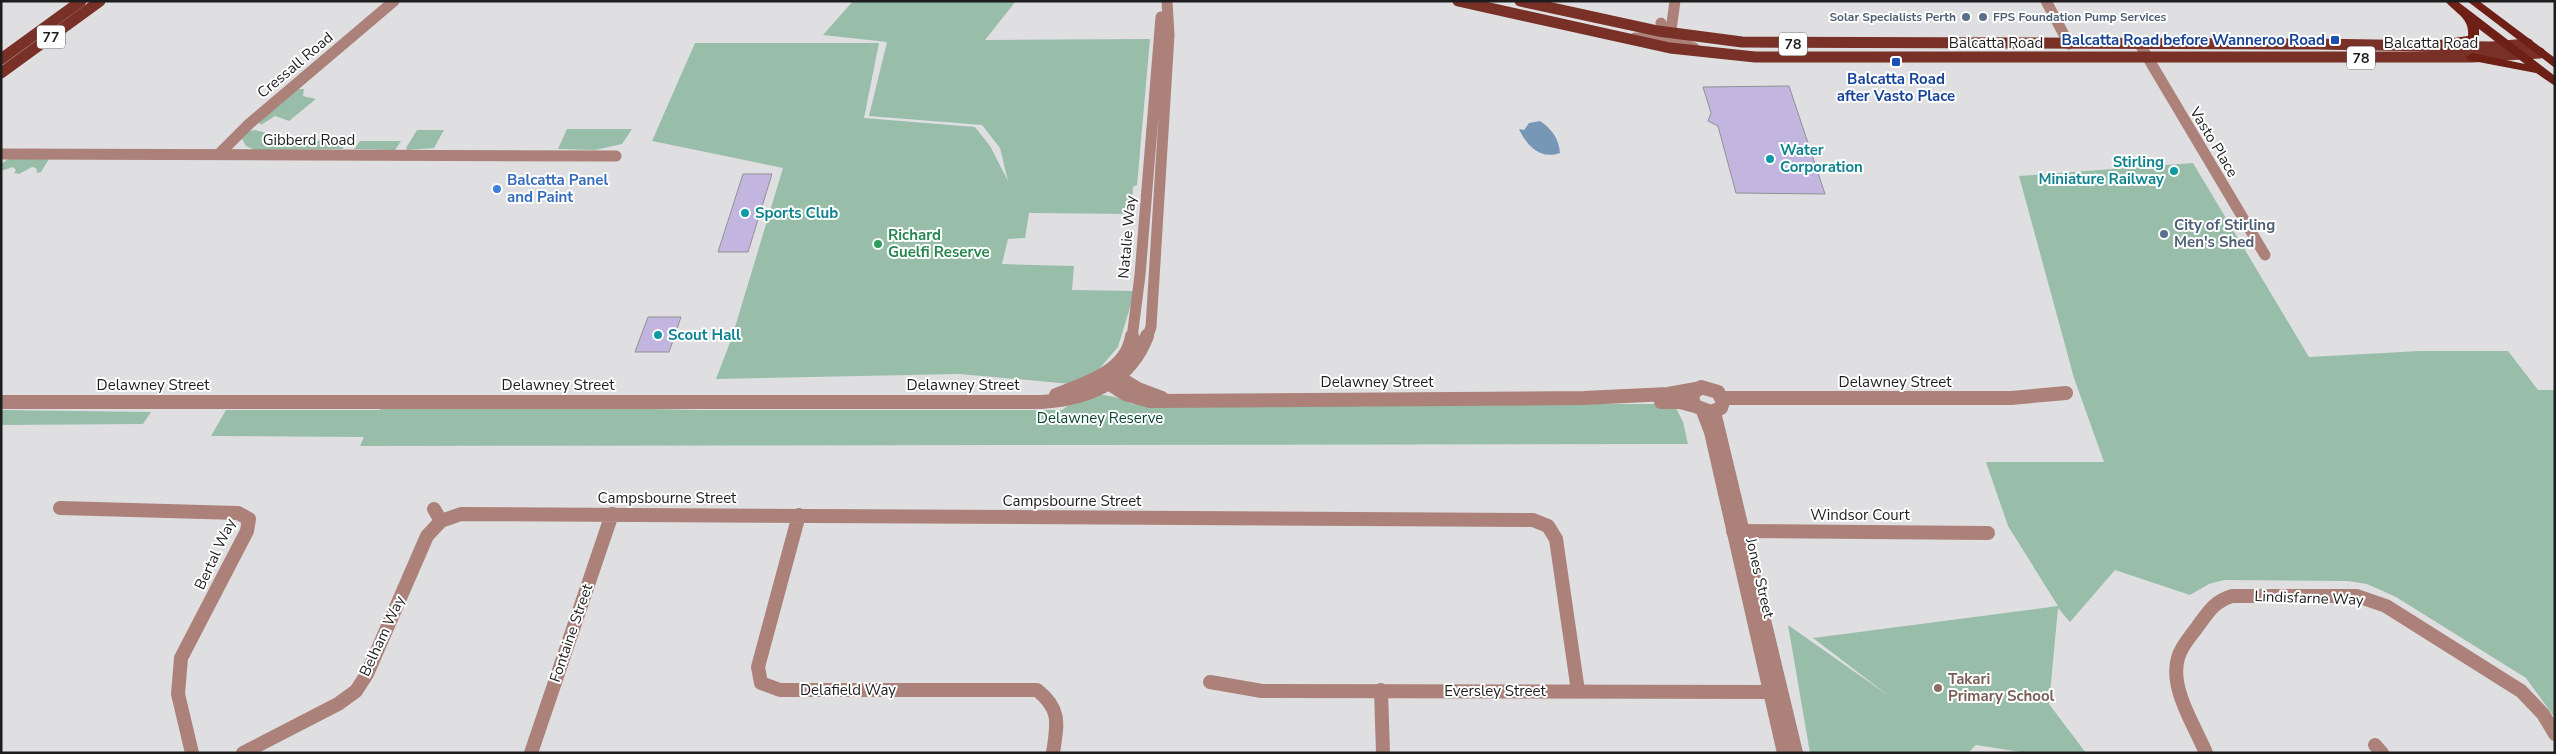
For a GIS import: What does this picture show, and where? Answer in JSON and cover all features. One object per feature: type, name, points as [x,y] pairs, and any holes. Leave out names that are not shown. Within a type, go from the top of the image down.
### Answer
[{"type":"highway","points":[[2450,1],[2555,82]]},
{"type":"highway","points":[[2472,1],[2555,64]]},
{"type":"highway","points":[[2425,46],[2467,41],[2473,38],[2474,28],[2467,14]]},
{"type":"highway","points":[[2472,58],[2542,73]]},
{"type":"main road","name":"77","points":[[1,59],[81,1]]},
{"type":"main road","name":"77","points":[[1,73],[100,1]]},
{"type":"main road","name":"Balcatta Road","points":[[1458,1],[1619,37],[1710,53],[1785,58],[2472,58],[2540,53]]},
{"type":"main road","name":"Balcatta Road","points":[[1520,1],[1638,27],[1666,30],[1685,36],[1780,44],[2139,43],[2425,46],[2508,46],[2528,44]]},
{"type":"street","name":"Cressall Road","points":[[219,154],[249,124],[394,1]]},
{"type":"street","name":"Natalie Way","points":[[1110,378],[1127,350],[1135,326],[1161,28],[1159,1]]},
{"type":"street","name":"Natalie Way","points":[[1110,378],[1146,345],[1152,327],[1169,35],[1166,1]]},
{"type":"street","points":[[1668,1],[1666,30],[1678,44],[1710,53]]},
{"type":"street","points":[[1619,37],[1645,39],[1666,30],[1675,1]]},
{"type":"street","points":[[2046,1],[2069,44]]},
{"type":"street","name":"Vasto Place","points":[[2139,43],[2265,255]]},
{"type":"street","name":"Gibberd Road","points":[[1,154],[616,156]]},
{"type":"street","name":"Delawney Street","points":[[1,402],[1019,401],[1056,403],[1085,396],[1110,378],[1142,402],[1170,400],[1584,398],[1600,395],[1664,395],[1696,389]]},
{"type":"street","points":[[1696,389],[1712,389],[1722,398],[1723,405],[1704,410]]},
{"type":"street","name":"Jones Street","points":[[1696,389],[1691,395],[1704,410],[1738,531],[1776,692],[1796,753]]},
{"type":"street","name":"Delawney Street","points":[[1722,398],[2011,398],[2066,393]]},
{"type":"street","name":"Delawney Street","points":[[1584,398],[1600,402],[1680,402],[1704,410]]},
{"type":"street","name":"Bertal Way","points":[[60,508],[238,514],[249,518],[247,531],[181,658],[176,676],[177,692],[192,753]]},
{"type":"street","name":"Campsbourne Street","points":[[437,515],[612,514],[1532,520],[1548,526],[1556,539],[1578,691]]},
{"type":"street","name":"Fontaine Street","points":[[531,753],[612,514]]},
{"type":"street","name":"Belham Way","points":[[243,753],[338,704],[356,691],[367,674],[437,515]]},
{"type":"street","name":"Delafield Way","points":[[799,515],[758,667],[761,683],[780,690],[1037,690],[1051,700],[1057,716],[1053,753]]},
{"type":"street","name":"Windsor Court","points":[[1738,531],[1988,532]]},
{"type":"street","name":"Lindisfarne Way","points":[[2206,753],[2178,684],[2176,669],[2178,658],[2211,607],[2220,599],[2232,596],[2357,596],[2372,600],[2386,606],[2521,691],[2538,708],[2555,734]]},
{"type":"street","name":"Eversley Street","points":[[1210,682],[1262,691],[1776,692]]},
{"type":"street","points":[[1381,690],[1383,753]]},
{"type":"street","name":"Jones Street","points":[[1776,692],[1784,753]]},
{"type":"green space","points":[[853,1],[1016,1],[985,40],[1150,39],[1137,185],[1133,187],[1131,214],[1029,213],[1025,238],[1008,239],[1002,264],[1074,266],[1072,290],[1135,291],[1118,347],[1099,369],[1071,384],[959,374],[716,379],[732,337],[783,168],[652,141],[695,43],[879,43],[864,118],[975,127],[990,146],[1008,181],[1000,148],[982,125],[869,116],[887,42],[823,35]]},
{"type":"green space","points":[[296,89],[304,89],[303,96],[316,99],[289,121],[275,116],[261,125],[259,122]]},
{"type":"green space","points":[[567,129],[632,129],[622,144],[595,150],[558,149]]},
{"type":"green space","points":[[255,130],[266,133],[263,140],[349,141],[342,149],[255,150],[246,146],[242,139],[249,131]]},
{"type":"green space","points":[[417,130],[444,130],[434,148],[407,150],[406,148]]},
{"type":"green space","points":[[360,141],[401,141],[395,150],[354,149]]},
{"type":"green space","points":[[8,159],[49,159],[41,172],[37,173],[36,168],[32,167],[19,174],[14,173],[16,170],[13,167],[1,171],[1,164]]},
{"type":"green space","points":[[2193,163],[2309,357],[2420,351],[2508,351],[2538,390],[2555,390],[2555,718],[2526,678],[2396,597],[2367,584],[2348,581],[2224,580],[2209,584],[2190,595],[2115,570],[2070,622],[2058,608],[2049,704],[2086,753],[2027,753],[1976,745],[1968,753],[1810,753],[1788,625],[1889,696],[1813,638],[2058,606],[2008,526],[1986,462],[2104,462],[2074,378],[2019,176]]},
{"type":"green space","name":"Delawney Reserve","points":[[1098,394],[1115,397],[1133,404],[1674,404],[1683,422],[1688,444],[360,446],[364,437],[211,436],[226,410],[380,410],[384,403],[698,410],[1062,410],[1077,399]]},
{"type":"green space","points":[[1,410],[151,412],[143,424],[1,425]]},
{"type":"water","points":[[1540,121],[1554,135],[1560,153],[1546,155],[1540,153],[1530,146],[1522,135],[1519,129],[1524,130],[1529,123]]},
{"type":"building","name":"Water Corporation","points":[[1789,86],[1825,194],[1736,193],[1718,126],[1708,121],[1711,113],[1703,87]]},
{"type":"building","name":"Sports Club","points":[[743,174],[772,174],[748,252],[718,252]]},
{"type":"building","name":"Scout Hall","points":[[648,317],[681,317],[669,352],[635,352]]},
{"type":"place","name":"Solar Specialists Perth","points":[[1966,17]]},
{"type":"place","name":"FPS Foundation Pump Services","points":[[1983,17]]},
{"type":"place","name":"Balcatta Road before Wanneroo Road","points":[[2335,40]]},
{"type":"place","name":"Balcatta Road after Vasto Place","points":[[1896,62]]},
{"type":"place","name":"Water Corporation","points":[[1770,159]]},
{"type":"place","name":"Stirling Miniature Railway","points":[[2174,171]]},
{"type":"place","name":"Balcatta Panel and Paint","points":[[497,189]]},
{"type":"place","name":"Sports Club","points":[[745,213]]},
{"type":"place","name":"City of Stirling Men's Shed","points":[[2164,234]]},
{"type":"place","name":"Richard Guelfi Reserve","points":[[878,244]]},
{"type":"place","name":"Scout Hall","points":[[658,335]]},
{"type":"place","name":"Takari Primary School","points":[[1938,688]]}]
